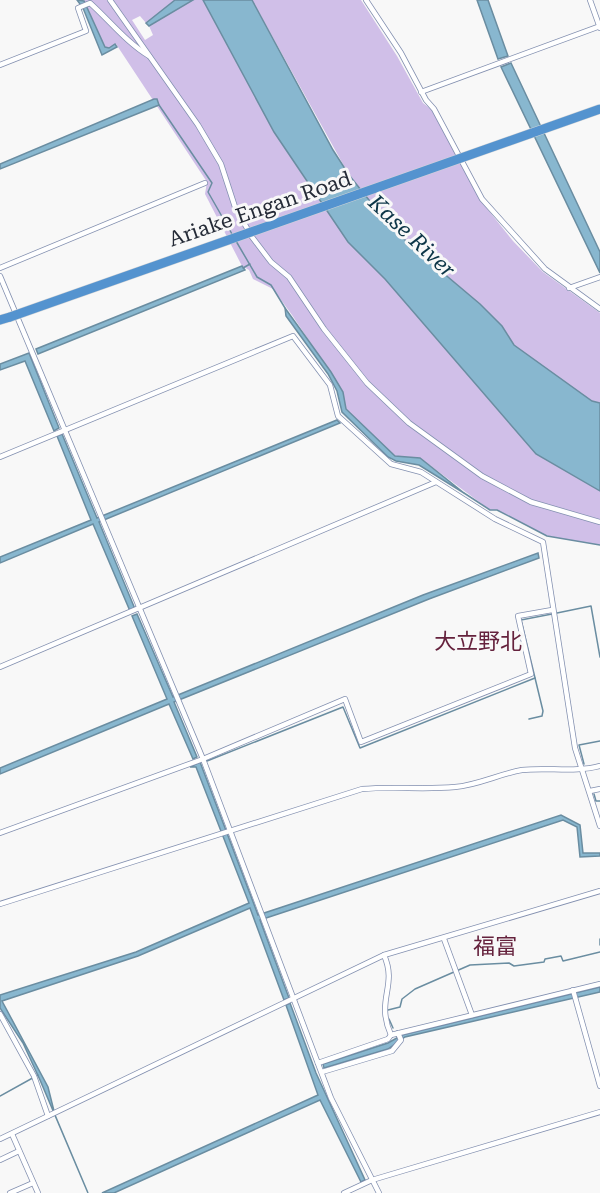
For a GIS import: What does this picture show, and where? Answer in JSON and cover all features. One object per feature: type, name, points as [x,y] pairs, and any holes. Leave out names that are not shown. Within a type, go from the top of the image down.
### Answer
[{"type":"highway","name":"Ariake Engan Road","points":[[0,320],[600,109]]},
{"type":"street","points":[[110,0],[198,125],[222,164],[235,207],[252,237],[271,262],[289,277],[324,329],[367,383],[409,423],[482,476],[531,502],[600,522]]},
{"type":"street","points":[[366,0],[434,109],[482,200],[516,241],[545,269],[600,309]]},
{"type":"street","points":[[422,92],[600,27],[590,0]]},
{"type":"street","points":[[0,65],[86,31],[78,8],[90,3],[123,33],[129,44],[151,58]]},
{"type":"street","points":[[0,268],[205,183]]},
{"type":"street","points":[[0,276],[232,831],[292,999],[331,1098],[379,1193]]},
{"type":"street","points":[[569,288],[600,277]]},
{"type":"street","points":[[0,457],[293,336],[330,385],[338,416],[392,464],[421,472],[495,519],[543,542],[575,748],[581,769],[595,790],[600,826]]},
{"type":"street","points":[[0,666],[436,482]]},
{"type":"street","points":[[0,833],[201,759],[345,699],[362,742],[531,674],[518,616],[553,612]]},
{"type":"street","points":[[0,904],[362,789],[392,786],[418,789],[454,787],[520,771],[589,769],[600,765]]},
{"type":"street","points":[[0,1139],[384,956],[600,891]]},
{"type":"street","points":[[444,939],[471,1015]]},
{"type":"street","points":[[384,956],[391,971],[383,1009],[391,1035]]},
{"type":"street","points":[[318,1063],[388,1039],[391,1035],[398,1033],[600,984]]},
{"type":"street","points":[[573,990],[600,1086]]},
{"type":"street","points":[[0,1014],[35,1077],[52,1114]]},
{"type":"street","points":[[322,1072],[392,1051],[401,1040],[398,1033]]},
{"type":"street","points":[[344,1193],[371,1181],[600,1112]]},
{"type":"street","points":[[12,1134],[38,1193]]},
{"type":"street","points":[[0,1160],[19,1151]]},
{"type":"street","points":[[10,1193],[33,1182]]},
{"type":"shaded area","points":[[83,0],[175,0],[146,23],[140,16],[132,20],[145,40],[153,35],[149,26],[193,0],[203,0],[274,132],[321,203],[536,454],[600,491],[600,545],[547,536],[497,510],[490,510],[420,458],[395,456],[346,409],[343,392],[292,315],[273,289],[253,279],[249,270],[242,266],[205,194],[207,182],[116,44],[109,48],[105,47]]},
{"type":"shaded area","points":[[252,0],[361,0],[397,56],[423,103],[432,110],[481,201],[513,241],[543,272],[600,313],[600,446],[524,367],[502,326],[480,304],[410,245],[385,220],[349,175]]},
{"type":"water","points":[[77,0],[84,1],[105,47],[109,48],[115,44],[117,47],[102,55],[83,8]]},
{"type":"water","points":[[175,0],[193,0],[149,26],[146,23]]},
{"type":"water","name":"Kase River","points":[[203,0],[252,0],[333,150],[349,175],[385,220],[410,245],[480,304],[502,326],[514,345],[592,401],[600,403],[600,491],[536,454],[385,279],[348,242],[274,132]]},
{"type":"water","points":[[477,0],[488,0],[508,56],[498,59]]},
{"type":"water","points":[[511,63],[600,252],[600,273],[501,67]]},
{"type":"water","points":[[157,99],[159,105],[0,169],[0,164]]},
{"type":"water","points":[[242,266],[245,270],[38,354],[36,349]]},
{"type":"water","points":[[285,308],[331,372],[343,392],[346,409],[395,456],[420,458],[464,493],[419,465],[396,461],[388,457],[342,412],[337,391],[328,374],[286,316]]},
{"type":"water","points":[[29,353],[59,428],[54,431],[25,361],[0,370],[0,364]]},
{"type":"water","points":[[337,420],[340,423],[99,522],[135,609],[130,611],[93,524],[0,563],[0,557],[91,520],[57,436],[62,434],[97,518]]},
{"type":"water","points":[[538,553],[539,558],[429,599],[174,702],[197,757],[193,759],[169,704],[0,774],[0,768],[167,699],[132,616],[137,614],[173,697],[423,595]]},
{"type":"water","points":[[200,762],[258,915],[561,815],[580,825],[583,853],[600,853],[600,856],[580,857],[577,827],[563,820],[260,920],[289,998],[284,1000],[250,908],[138,956],[2,1001],[48,1087],[55,1115],[88,1193],[23,1043],[0,1008],[0,995],[136,952],[249,903],[196,767],[190,767]]},
{"type":"water","points":[[600,987],[600,992],[405,1037],[388,1049],[324,1068],[323,1064],[388,1043],[402,1035]]},
{"type":"water","points":[[290,1003],[316,1073],[365,1180],[361,1182],[320,1100],[114,1193],[102,1193],[318,1095],[286,1005]]},
{"type":"waterway","points":[[159,105],[212,183],[208,192],[232,234]]},
{"type":"waterway","points":[[236,241],[257,277],[271,285],[285,308]]},
{"type":"waterway","points":[[243,268],[250,264]]},
{"type":"waterway","points":[[464,493],[490,510],[497,510],[547,536],[600,545]]},
{"type":"waterway","points":[[557,613],[591,606],[600,657]]},
{"type":"waterway","points":[[529,719],[542,716],[543,711],[521,620],[552,614]]},
{"type":"waterway","points":[[207,761],[343,707],[360,748],[535,678]]},
{"type":"waterway","points":[[584,764],[579,745],[600,741]]},
{"type":"waterway","points":[[594,794],[596,801],[600,801]]},
{"type":"waterway","points":[[600,939],[600,945]]},
{"type":"waterway","points":[[388,1010],[400,1007],[402,999],[415,989],[470,965],[509,963],[514,966],[544,962],[545,959],[561,956],[563,961],[600,952]]},
{"type":"waterway","points":[[389,1019],[393,1028]]},
{"type":"waterway","points":[[0,1096],[38,1075]]},
{"type":"district","name":"大立野北","points":[[478,641]]},
{"type":"district","name":"福富","points":[[495,946]]}]
